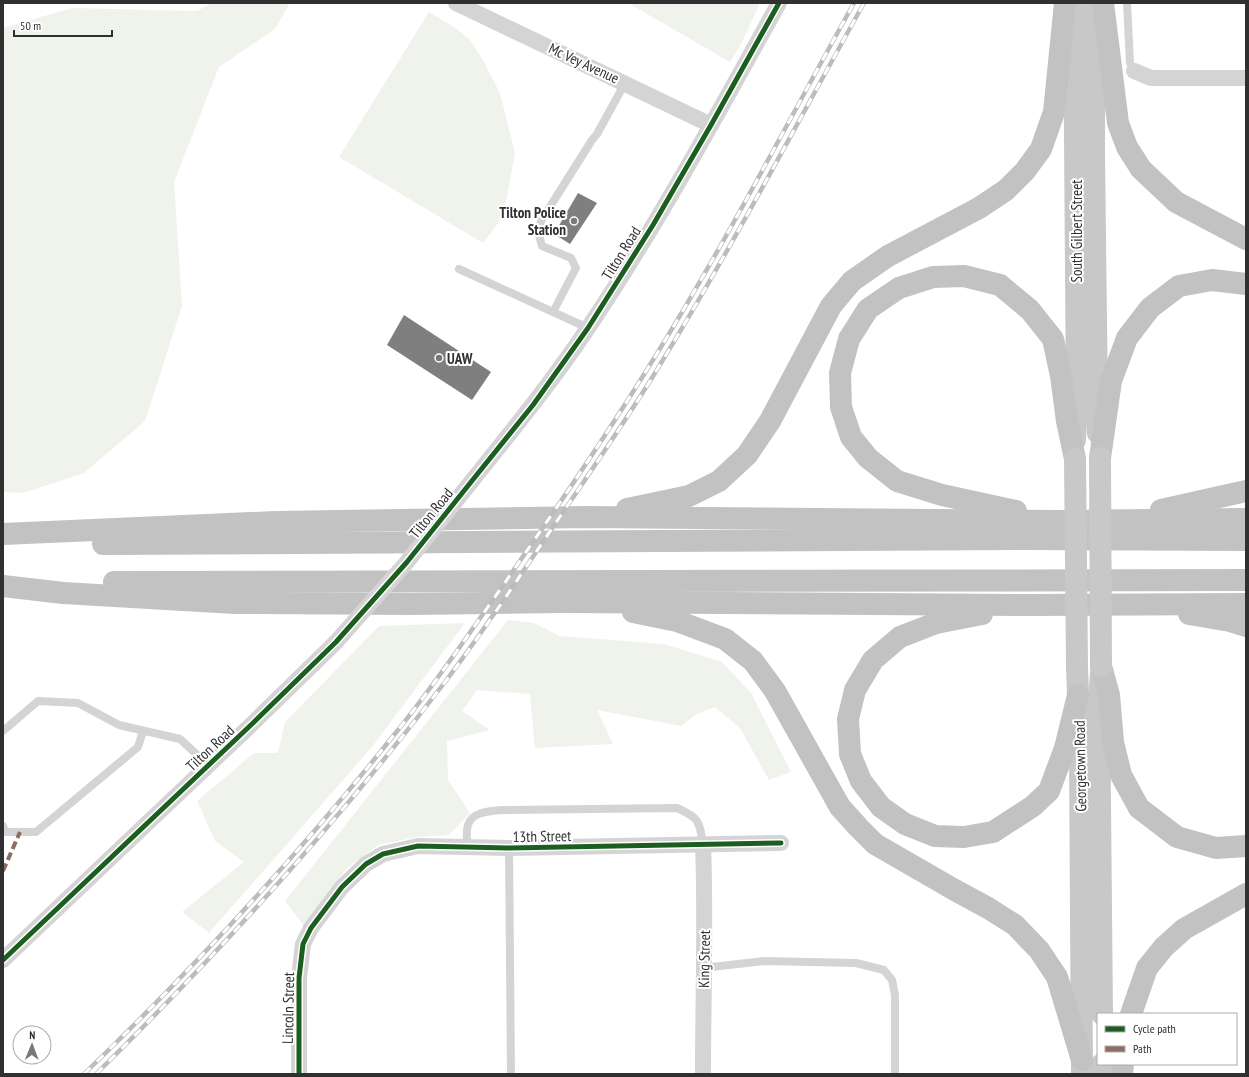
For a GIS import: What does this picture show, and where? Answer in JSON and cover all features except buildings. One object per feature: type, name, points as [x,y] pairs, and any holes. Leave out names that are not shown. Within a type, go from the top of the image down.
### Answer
[{"type":"highway","points":[[585,517],[689,496],[719,481],[748,455],[770,421],[831,306],[852,281],[888,256],[984,204],[1006,190],[1025,171],[1041,148],[1054,112],[1065,3]]},
{"type":"highway","points":[[1103,3],[1118,123],[1127,147],[1137,164],[1176,202],[1246,239]]},
{"type":"highway","points":[[1060,521],[942,495],[897,481],[868,458],[851,437],[841,408],[840,373],[848,339],[868,309],[899,288],[933,277],[964,276],[1000,285],[1030,310],[1053,339],[1075,459]]},
{"type":"highway","points":[[1100,458],[1111,381],[1127,338],[1150,308],[1179,286],[1212,280],[1246,284]]},
{"type":"highway","points":[[1121,520],[1246,491]]},
{"type":"highway","points":[[3,534],[276,522],[585,517],[1060,521],[1246,519]]},
{"type":"highway","points":[[3,544],[1016,539],[1246,540]]},
{"type":"highway","points":[[3,582],[1246,580]]},
{"type":"highway","points":[[3,586],[63,592],[235,603],[410,604],[561,602],[1031,605],[1246,604]]},
{"type":"highway","points":[[561,602],[616,609],[677,621],[725,639],[753,661],[775,691],[840,807],[859,828],[875,844],[1015,925],[1039,950],[1057,977],[1089,1066]]},
{"type":"highway","points":[[1135,604],[1230,621],[1246,626]]},
{"type":"highway","points":[[1031,605],[936,623],[900,637],[873,660],[855,690],[848,719],[850,754],[861,781],[880,807],[905,824],[934,836],[964,837],[993,832],[1033,806],[1049,791],[1065,748],[1078,695]]},
{"type":"highway","points":[[1101,666],[1109,695],[1112,742],[1121,775],[1139,808],[1176,838],[1216,848],[1246,846]]},
{"type":"highway","points":[[1131,1013],[1147,968],[1164,947],[1184,929],[1246,894]]},
{"type":"main road","name":"South Gilbert Street","points":[[1074,3],[1077,394],[1075,459]]},
{"type":"main road","name":"South Gilbert Street","points":[[1094,3],[1097,404],[1100,458]]},
{"type":"main road","name":"Georgetown Road","points":[[1100,458],[1101,666],[1099,699],[1102,1013]]},
{"type":"main road","name":"Georgetown Road","points":[[1075,459],[1077,666],[1089,1066],[1102,1074]]},
{"type":"street","name":"Mc Vey Avenue","points":[[456,3],[711,125]]},
{"type":"street","name":"Tilton Road","points":[[3,960],[336,642],[407,562],[533,405],[588,328],[653,225],[711,125],[778,3]]},
{"type":"street","points":[[1134,71],[1151,78],[1246,78]]},
{"type":"street","name":"13th Street","points":[[383,854],[418,846],[509,848],[781,843]]},
{"type":"street","name":"King Street","points":[[703,844],[705,905],[703,968],[703,1074]]},
{"type":"street","name":"Lincoln Street","points":[[300,1074],[299,978],[303,944],[311,928],[342,887],[366,864],[383,854]]},
{"type":"lane","points":[[1127,3],[1130,64],[1134,71]]},
{"type":"lane","points":[[554,312],[576,268],[571,258],[542,246],[538,232],[541,221],[597,134],[625,83]]},
{"type":"lane","points":[[458,270],[588,328]]},
{"type":"lane","points":[[3,731],[38,702],[78,703],[119,725],[180,739],[208,765]]},
{"type":"lane","points":[[3,826],[6,832],[36,832],[138,747],[143,731]]},
{"type":"lane","points":[[467,847],[468,824],[474,816],[498,810],[527,809],[677,808],[693,816],[700,827],[703,844]]},
{"type":"lane","points":[[509,848],[511,1074]]},
{"type":"lane","points":[[703,968],[764,961],[856,963],[884,970],[892,980],[895,995],[894,1074]]},
{"type":"shaded area","points":[[212,3],[290,3],[275,29],[219,67],[174,182],[182,306],[145,421],[84,473],[23,493],[3,492],[3,28],[72,8],[197,11]]},
{"type":"shaded area","points":[[628,3],[757,3],[759,5],[742,42],[730,62]]},
{"type":"shaded area","points":[[429,12],[454,27],[470,40],[483,60],[500,93],[515,153],[507,197],[500,221],[483,243],[339,157]]},
{"type":"shaded area","points":[[508,620],[534,623],[560,636],[664,644],[722,662],[751,693],[791,772],[769,780],[740,728],[715,707],[695,715],[681,726],[597,710],[613,744],[535,748],[530,694],[477,690],[462,711],[490,730],[447,741],[448,780],[470,813],[449,835],[418,837],[378,845],[346,869],[304,926],[285,901]]},
{"type":"shaded area","points":[[465,623],[372,747],[209,933],[182,912],[244,862],[215,841],[197,801],[254,753],[278,753],[285,722],[379,626]]},
{"type":"railway","points":[[84,1074],[205,952],[283,867],[394,735],[450,661],[577,477],[648,368],[728,233],[854,3]]},
{"type":"railway","points":[[96,1074],[143,1028],[233,933],[321,835],[405,734],[474,643],[608,446],[658,368],[737,232],[864,3]]},
{"type":"marked path","points":[[3,871],[20,832]]},
{"type":"cycle path","points":[[3,960],[253,723],[336,642],[407,562],[533,405],[588,328],[653,225],[779,3]]},
{"type":"cycle path","points":[[299,1074],[299,978],[303,944],[311,928],[342,887],[366,864],[383,854],[418,846],[509,848],[781,843]]},
{"type":"place","name":"Tilton Police Station","points":[[574,221]]},
{"type":"place","name":"UAW","points":[[439,358]]}]
